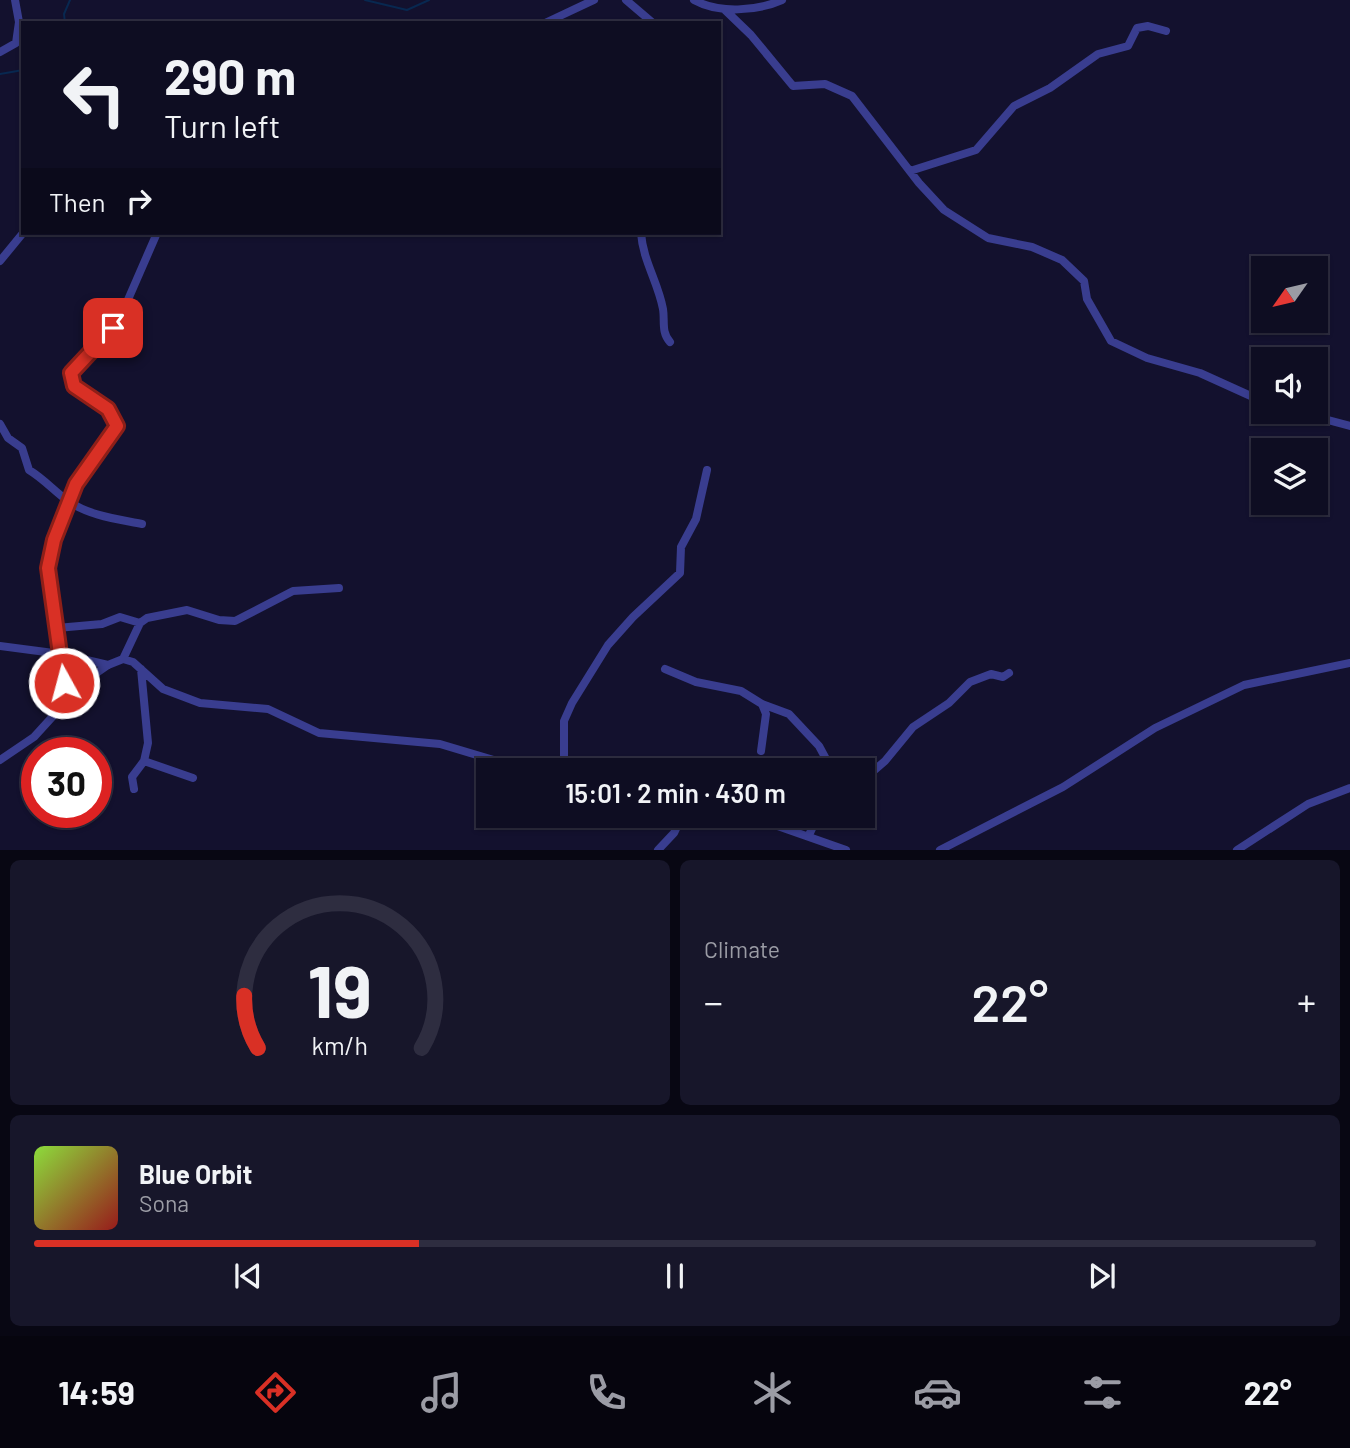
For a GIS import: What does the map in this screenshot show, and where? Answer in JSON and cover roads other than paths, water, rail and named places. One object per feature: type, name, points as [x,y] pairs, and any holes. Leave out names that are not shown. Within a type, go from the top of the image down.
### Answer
[{"type":"street","points":[[0,52],[16,43],[19,34],[15,0]]},
{"type":"street","points":[[549,21],[594,0]]},
{"type":"street","points":[[626,0],[651,21]]},
{"type":"street","points":[[694,0],[724,9],[763,6],[782,0]]},
{"type":"street","points":[[724,9],[751,35],[793,86],[825,84],[852,96],[944,211],[971,230],[998,242],[1054,254],[1071,267],[1084,281],[1087,299],[1111,341],[1147,358],[1200,373],[1251,396]]},
{"type":"street","points":[[910,171],[976,150],[1014,106],[1049,88],[1098,54],[1128,46],[1137,27],[1148,26],[1166,30]]},
{"type":"street","points":[[0,261],[21,235]]},
{"type":"street","points":[[65,701],[48,568],[54,540],[76,484],[117,426],[108,409],[74,386],[71,373],[120,318],[156,235]]},
{"type":"street","points":[[641,235],[642,252],[662,306],[664,334],[670,342]]},
{"type":"street","points":[[1328,420],[1350,426]]},
{"type":"street","points":[[0,424],[8,438],[22,448],[29,470],[44,478],[69,502],[110,520],[142,524]]},
{"type":"street","points":[[564,758],[565,721],[572,704],[608,645],[633,617],[680,573],[681,547],[696,519],[707,470]]},
{"type":"street","points":[[123,659],[140,623],[147,618],[187,610],[219,620],[235,621],[293,591],[339,588]]},
{"type":"street","points":[[57,628],[102,624],[120,617],[140,623]]},
{"type":"street","points":[[0,646],[61,654],[108,665]]},
{"type":"street","points":[[0,760],[34,737],[65,701],[108,665],[123,659],[133,662],[163,689],[200,703],[268,709],[319,733],[440,744],[487,758]]},
{"type":"street","points":[[940,849],[1063,787],[1155,728],[1244,685],[1350,663]]},
{"type":"street","points":[[134,789],[132,777],[144,761],[148,743],[141,669]]},
{"type":"street","points":[[665,669],[696,682],[741,691],[762,704],[789,714],[819,746],[826,758]]},
{"type":"street","points":[[875,772],[913,727],[949,703],[970,682],[991,674],[1003,677],[1009,673]]},
{"type":"street","points":[[761,751],[766,714],[762,704]]},
{"type":"street","points":[[144,761],[193,778]]},
{"type":"street","points":[[1243,849],[1308,804],[1350,788]]},
{"type":"street","points":[[658,849],[676,828]]},
{"type":"street","points":[[787,828],[846,849]]},
{"type":"street","points":[[809,835],[812,828]]},
{"type":"waterway","points":[[65,21],[64,14],[70,0]]},
{"type":"waterway","points":[[365,0],[407,10],[429,0]]},
{"type":"waterway","points":[[0,74],[21,70]]}]
